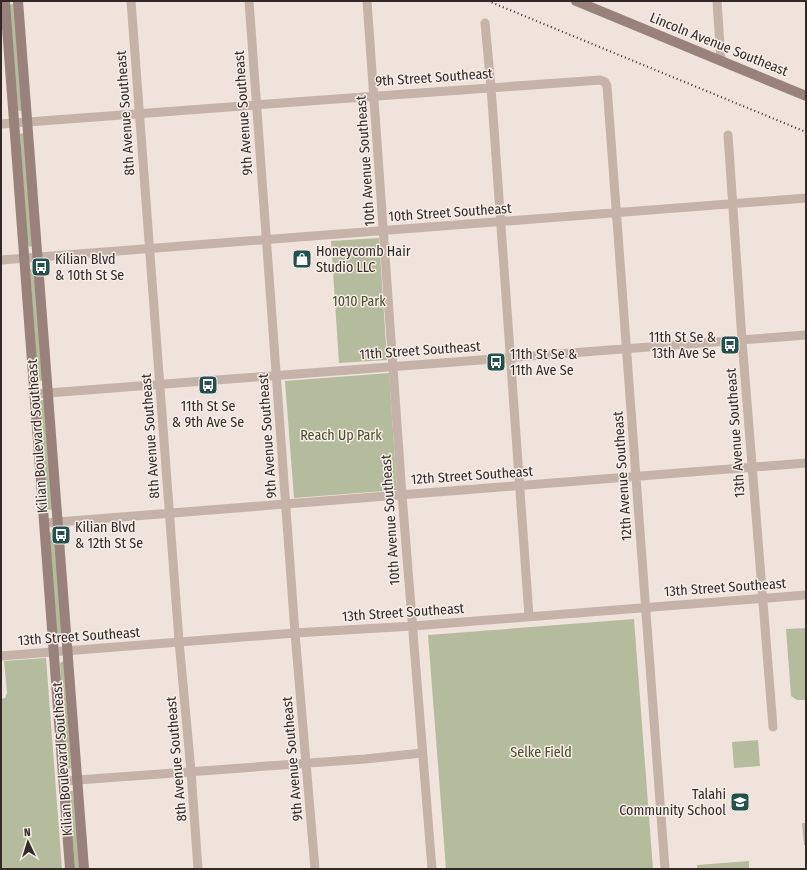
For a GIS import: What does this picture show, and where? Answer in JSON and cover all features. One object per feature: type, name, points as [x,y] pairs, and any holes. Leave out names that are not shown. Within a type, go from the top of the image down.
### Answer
[{"type":"street","name":"Kilian Boulevard Southeast","points":[[5,1],[70,869]]},
{"type":"street","name":"Kilian Boulevard Southeast","points":[[18,1],[84,869]]},
{"type":"street","name":"8th Avenue Southeast","points":[[131,1],[179,642],[198,869]]},
{"type":"street","name":"9th Avenue Southeast","points":[[249,1],[295,632],[315,869]]},
{"type":"street","name":"10th Avenue Southeast","points":[[366,1],[384,231],[402,495],[432,869]]},
{"type":"street","name":"Lincoln Avenue Southeast","points":[[576,1],[806,96]]},
{"type":"street","points":[[717,1],[721,60]]},
{"type":"street","points":[[484,23],[491,87],[529,616]]},
{"type":"street","name":"9th Street Southeast","points":[[1,124],[491,87],[600,80],[606,82]]},
{"type":"street","name":"12th Avenue Southeast","points":[[606,82],[618,213],[626,349],[665,869]]},
{"type":"street","name":"13th Avenue Southeast","points":[[728,136],[751,467],[773,727]]},
{"type":"street","name":"10th Street Southeast","points":[[1,260],[806,198]]},
{"type":"street","name":"11th Street Southeast","points":[[35,394],[806,335]]},
{"type":"street","name":"12th Street Southeast","points":[[45,522],[806,463]]},
{"type":"street","name":"13th Street Southeast","points":[[1,656],[295,632],[412,626],[806,595]]},
{"type":"street","points":[[64,781],[422,753]]},
{"type":"green space","points":[[14,4],[22,111],[18,110],[10,5]]},
{"type":"green space","points":[[20,134],[25,134],[32,246],[30,247],[27,244]]},
{"type":"green space","name":"1010 Park","points":[[379,238],[387,360],[339,363],[331,241]]},
{"type":"green space","points":[[33,268],[43,380],[39,381],[30,270]]},
{"type":"green space","name":"Reach Up Park","points":[[389,373],[397,490],[294,498],[285,381]]},
{"type":"green space","points":[[44,400],[52,510],[47,509],[40,401]]},
{"type":"green space","points":[[53,532],[63,639],[61,640],[57,638],[49,535]]},
{"type":"green space","name":"Selke Field","points":[[634,619],[653,869],[446,869],[428,635]]},
{"type":"green space","points":[[806,628],[806,700],[797,700],[791,696],[786,629]]},
{"type":"green space","points":[[46,658],[62,869],[1,869],[1,699],[5,698],[7,693],[4,661]]},
{"type":"green space","points":[[63,661],[70,769],[67,768],[60,663]]},
{"type":"green space","points":[[758,740],[760,766],[734,768],[732,742]]},
{"type":"green space","points":[[70,791],[73,791],[81,869],[75,869]]},
{"type":"green space","points":[[802,823],[806,823],[806,845],[804,845]]},
{"type":"green space","points":[[749,861],[749,869],[697,869],[697,865]]},
{"type":"railway","points":[[488,1],[806,132]]},
{"type":"place","name":"Honeycomb Hair Studio LLC","points":[[302,259]]},
{"type":"place","name":"Kilian Blvd & 10th St Se","points":[[41,267]]},
{"type":"place","name":"11th St Se & 13th Ave Se","points":[[730,345]]},
{"type":"place","name":"11th St Se & 11th Ave Se","points":[[496,362]]},
{"type":"place","name":"11th St Se & 9th Ave Se","points":[[208,385]]},
{"type":"place","name":"Kilian Blvd & 12th St Se","points":[[61,535]]},
{"type":"place","name":"Talahi Community School","points":[[740,802]]}]
